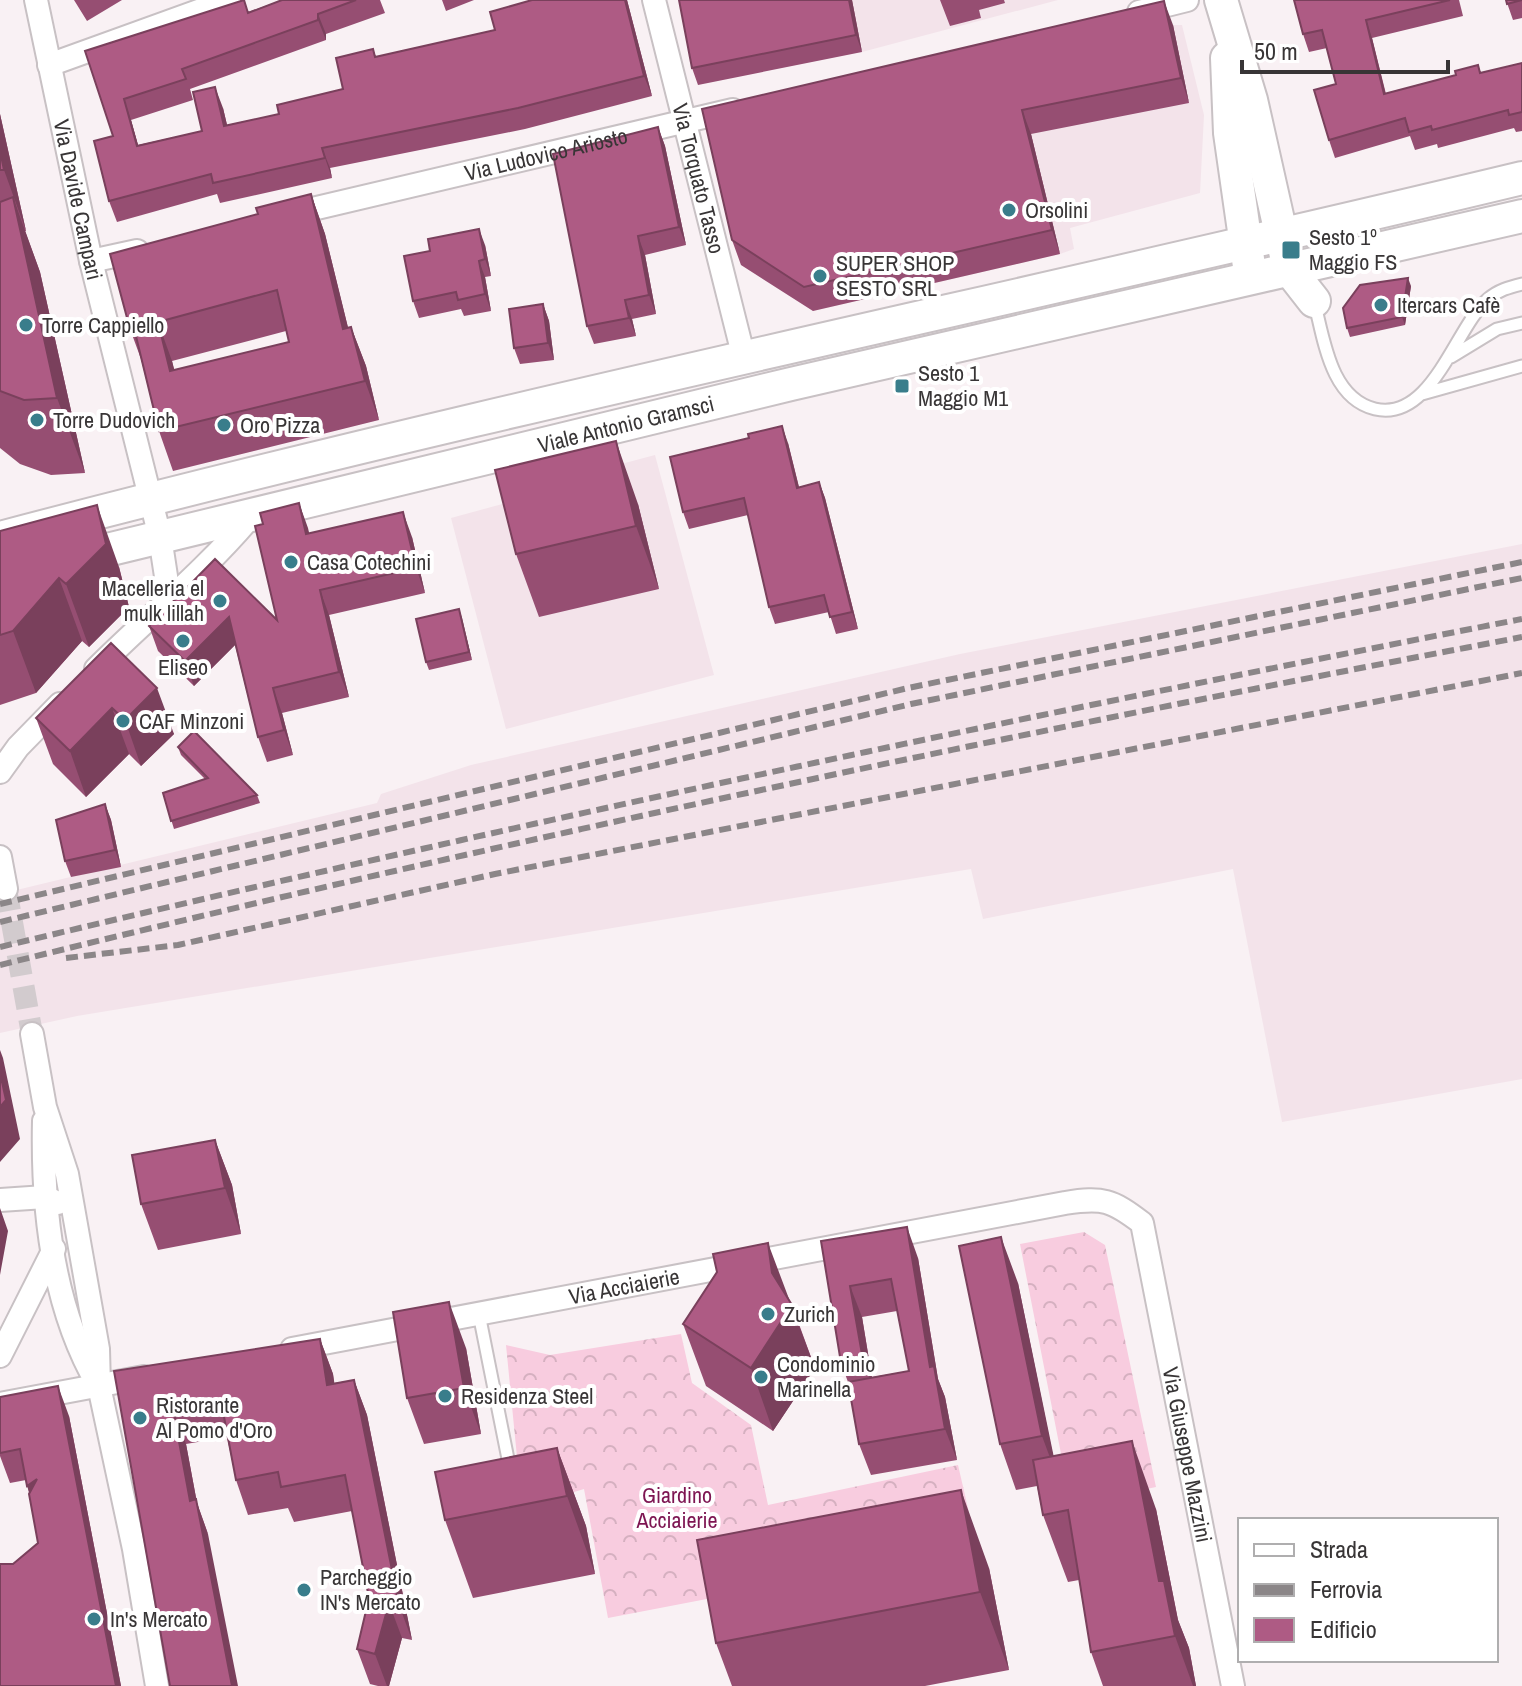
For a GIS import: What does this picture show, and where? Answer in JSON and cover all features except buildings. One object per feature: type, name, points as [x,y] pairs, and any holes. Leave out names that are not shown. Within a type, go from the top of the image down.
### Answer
[{"type":"main road","points":[[1224,13],[1251,100],[1289,269],[1314,301]]},
{"type":"main road","points":[[1224,13],[1230,133],[1252,278]]},
{"type":"main road","name":"Viale Antonio Gramsci","points":[[0,538],[151,498],[744,358],[1246,245],[1522,178]]},
{"type":"main road","name":"Viale Antonio Gramsci","points":[[0,576],[791,384],[1522,216]]},
{"type":"main road","points":[[1314,301],[1314,275],[1337,259]]},
{"type":"street","name":"Via Davide Campari","points":[[36,0],[91,261],[160,537],[169,596]]},
{"type":"street","points":[[49,65],[229,0]]},
{"type":"street","name":"Via Torquato Tasso","points":[[654,0],[744,358]]},
{"type":"street","points":[[1112,19],[1187,0]]},
{"type":"street","name":"Via Ludovico Ariosto","points":[[271,219],[757,104]]},
{"type":"street","points":[[91,261],[162,245]]},
{"type":"street","points":[[0,772],[9,753],[169,596],[224,549],[251,516]]},
{"type":"street","points":[[0,858],[6,889]]},
{"type":"street","points":[[32,1034],[45,1107],[67,1174],[98,1349],[99,1386],[134,1549],[157,1686]]},
{"type":"street","points":[[45,1107],[45,1197],[54,1249],[73,1333],[99,1386]]},
{"type":"street","points":[[0,1200],[45,1197],[55,1200],[63,1211],[70,1263],[86,1279]]},
{"type":"street","name":"Via Acciaierie","points":[[276,1353],[1089,1199],[1115,1202],[1142,1223]]},
{"type":"street","name":"Via Giuseppe Mazzini","points":[[1142,1223],[1233,1686]]},
{"type":"street","points":[[0,1356],[54,1249]]},
{"type":"street","points":[[0,1404],[160,1375]]},
{"type":"lane","points":[[1314,301],[1335,373],[1352,396],[1364,405],[1386,410],[1400,408],[1420,394],[1487,300],[1500,291],[1522,284]]},
{"type":"lane","points":[[1444,363],[1463,347],[1497,329],[1522,323]]},
{"type":"lane","points":[[1420,394],[1522,366]]},
{"type":"lane","points":[[479,1314],[510,1469]]},
{"type":"shaded area","points":[[852,0],[1058,0],[862,52]]},
{"type":"shaded area","points":[[1182,25],[1204,115],[1200,193],[1070,228],[1074,249],[1060,254],[813,311],[741,265],[711,133]]},
{"type":"shaded area","points":[[655,455],[714,675],[506,729],[451,518],[506,503],[505,495]]},
{"type":"shaded area","points":[[1522,544],[1522,1079],[1282,1122],[1233,869],[983,919],[971,869],[77,1016],[0,1033],[0,894],[377,803],[381,794],[471,765],[960,654]]},
{"type":"green space","points":[[1084,1232],[1105,1245],[1156,1487],[1071,1505],[1020,1244]]},
{"type":"green space","name":"Giardino Acciaierie","points":[[681,1334],[692,1383],[751,1425],[768,1505],[958,1465],[977,1547],[608,1618],[584,1489],[522,1508],[506,1345],[550,1355]]},
{"type":"tunnel","points":[[6,889],[32,1034]]},
{"type":"railway","points":[[0,904],[908,688],[1522,562]]},
{"type":"railway","points":[[0,922],[911,704],[1522,578]]},
{"type":"railway","points":[[0,947],[759,775],[1522,619]]},
{"type":"railway","points":[[0,965],[379,875],[759,790],[1522,637]]},
{"type":"railway","points":[[66,958],[178,945],[495,874],[1522,673]]},
{"type":"place","name":"Orsolini","points":[[1009,210]]},
{"type":"place","name":"Sesto 1º Maggio FS","points":[[1291,250]]},
{"type":"place","name":"SUPER SHOP SESTO SRL","points":[[820,276]]},
{"type":"place","name":"Itercars Cafè","points":[[1381,305]]},
{"type":"place","name":"Torre Cappiello","points":[[26,325]]},
{"type":"place","name":"Sesto 1 Maggio M1","points":[[902,386]]},
{"type":"place","name":"Torre Dudovich","points":[[37,420]]},
{"type":"place","name":"Oro Pizza","points":[[224,425]]},
{"type":"place","name":"Casa Cotechini","points":[[291,562]]},
{"type":"place","name":"Macelleria el mulk lillah","points":[[220,601]]},
{"type":"place","name":"Eliseo","points":[[183,641]]},
{"type":"place","name":"CAF Minzoni","points":[[123,721]]},
{"type":"place","name":"Zurich","points":[[768,1314]]},
{"type":"place","name":"Condominio Marinella","points":[[761,1377]]},
{"type":"place","name":"Residenza Steel","points":[[445,1396]]},
{"type":"place","name":"Ristorante Al Pomo d'Oro","points":[[140,1418]]},
{"type":"place","name":"Parcheggio IN's Mercato","points":[[304,1590]]},
{"type":"place","name":"In's Mercato","points":[[94,1619]]}]
